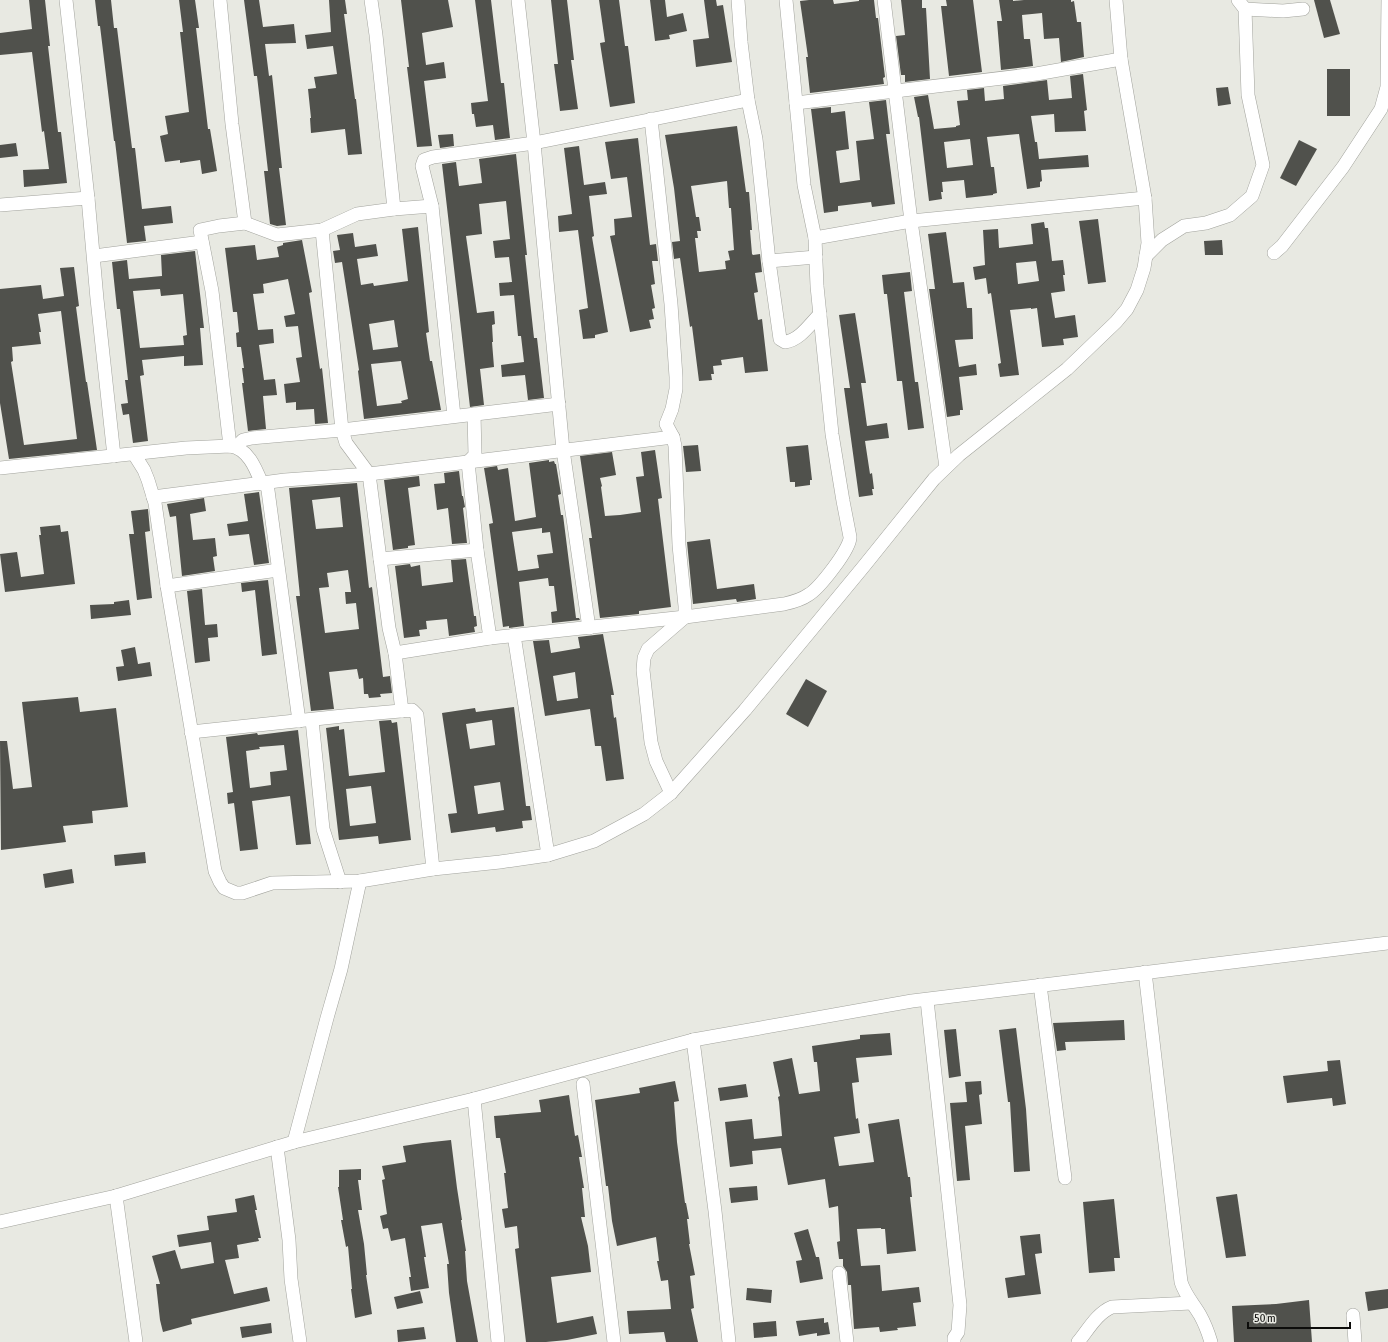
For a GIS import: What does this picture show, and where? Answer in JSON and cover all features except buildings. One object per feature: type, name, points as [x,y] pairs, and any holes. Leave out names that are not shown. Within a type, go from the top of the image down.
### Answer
[{"type":"street","points":[[66,0],[114,456]]},
{"type":"street","points":[[220,0],[232,124],[245,223]]},
{"type":"street","points":[[371,0],[394,209]]},
{"type":"street","points":[[518,0],[534,143],[563,450],[589,628]]},
{"type":"street","points":[[738,0],[748,100],[756,139],[769,261],[780,339],[785,342],[794,339],[820,314]]},
{"type":"street","points":[[395,652],[514,635],[685,617],[784,604],[809,595],[819,586],[850,544],[850,532],[843,501],[832,434],[820,314],[815,238],[804,184],[786,0]]},
{"type":"street","points":[[884,0],[894,90],[946,467]]},
{"type":"street","points":[[134,454],[144,470],[153,497],[215,871],[224,888],[236,893],[242,893],[272,883],[360,881],[433,869],[548,855],[594,841],[644,814],[671,793],[744,710],[864,566],[934,479],[946,467],[1067,370],[1116,322],[1127,309],[1137,290],[1144,268],[1148,243],[1145,198],[1121,59],[1116,0]]},
{"type":"street","points":[[1274,253],[1282,246],[1343,167],[1381,109],[1387,87],[1388,0]]},
{"type":"street","points":[[1146,256],[1162,240],[1184,226],[1206,223],[1230,215],[1252,196],[1263,164],[1248,95],[1241,5],[1283,11],[1303,9]]},
{"type":"street","points":[[796,103],[894,90],[970,83],[1036,74],[1121,59]]},
{"type":"street","points":[[454,416],[432,206],[422,166],[424,160],[433,157],[534,143],[748,100]]},
{"type":"street","points":[[651,119],[671,304],[676,377],[676,389],[666,421],[673,437],[685,617],[648,649],[644,658],[643,670],[651,742],[656,761],[671,793]]},
{"type":"street","points":[[0,205],[88,198]]},
{"type":"street","points":[[815,238],[912,221],[1145,198]]},
{"type":"street","points":[[233,447],[212,291],[200,230],[245,223],[277,235],[322,230],[357,214],[432,206]]},
{"type":"street","points":[[322,230],[342,430],[346,443],[369,474],[389,628],[395,652],[402,711]]},
{"type":"street","points":[[94,256],[202,242]]},
{"type":"street","points":[[769,261],[816,257]]},
{"type":"street","points":[[233,447],[247,439],[342,430],[559,404]]},
{"type":"street","points":[[468,462],[475,455],[474,414]]},
{"type":"street","points":[[153,497],[285,480],[369,474],[673,437]]},
{"type":"street","points":[[0,468],[186,448],[233,447],[242,450],[249,458],[264,483],[299,721]]},
{"type":"street","points":[[468,462],[490,638]]},
{"type":"street","points":[[380,559],[478,550]]},
{"type":"street","points":[[167,586],[278,570]]},
{"type":"street","points":[[514,635],[548,855]]},
{"type":"street","points":[[191,732],[412,710],[417,715],[433,869]]},
{"type":"street","points":[[312,720],[323,829],[340,882]]},
{"type":"street","points":[[294,1142],[341,969],[360,881]]},
{"type":"street","points":[[0,1222],[116,1196],[294,1142],[474,1099],[693,1040],[797,1020],[912,1001],[1388,943]]},
{"type":"street","points":[[1145,972],[1181,1282],[1183,1290],[1205,1324],[1211,1342]]},
{"type":"street","points":[[1040,985],[1065,1178]]},
{"type":"street","points":[[927,1000],[960,1305],[958,1332],[954,1338],[954,1342]]},
{"type":"street","points":[[693,1040],[715,1211],[729,1342]]},
{"type":"street","points":[[583,1084],[614,1342]]},
{"type":"street","points":[[474,1099],[498,1342]]},
{"type":"street","points":[[276,1148],[289,1240],[291,1279],[300,1342]]},
{"type":"street","points":[[116,1196],[136,1342]]},
{"type":"street","points":[[839,1273],[847,1342]]},
{"type":"street","points":[[1078,1342],[1099,1316],[1106,1310],[1112,1308],[1191,1303]]},
{"type":"street","points":[[1353,1315],[1355,1342]]}]
